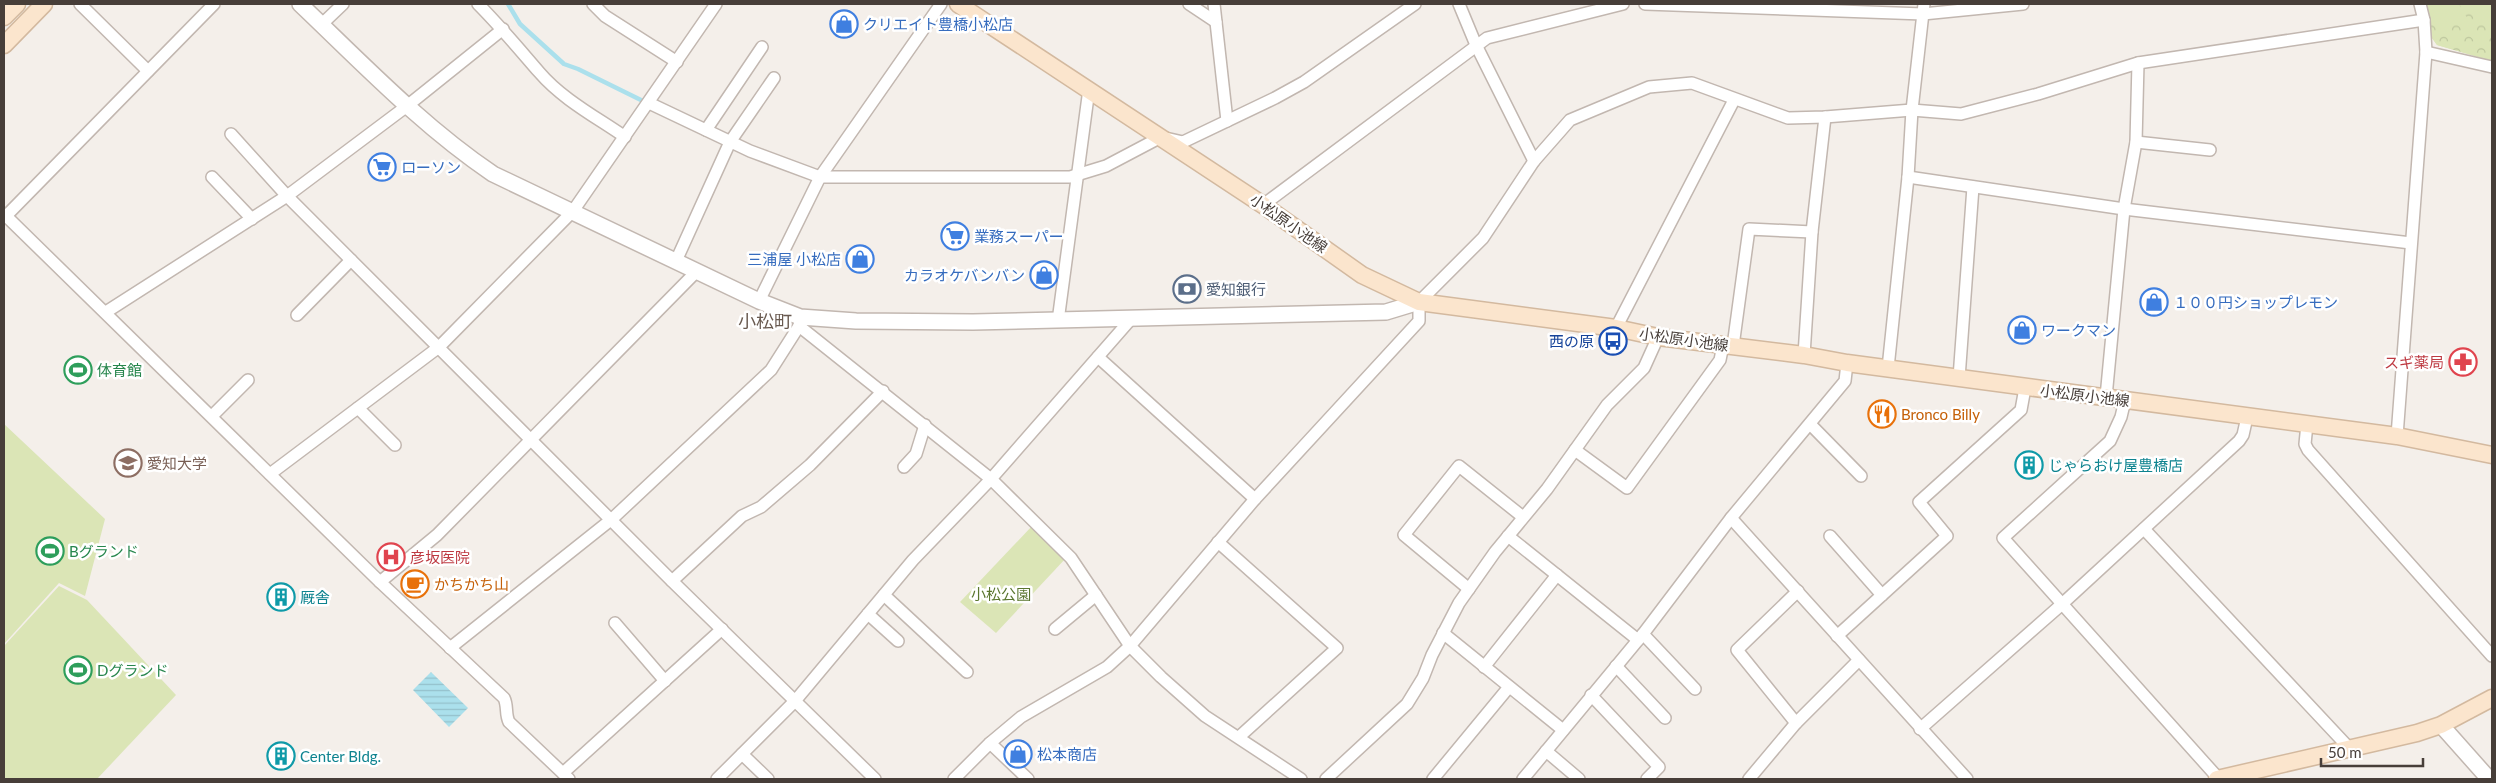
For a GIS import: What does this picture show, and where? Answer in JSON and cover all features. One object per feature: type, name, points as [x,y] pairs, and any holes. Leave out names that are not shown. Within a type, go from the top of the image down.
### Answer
[{"type":"main road","points":[[4,18],[17,4]]},
{"type":"main road","points":[[4,45],[44,4]]},
{"type":"main road","name":"小松原小池線","points":[[958,4],[1263,204],[1362,275],[1419,302],[1616,328],[1658,337],[1804,355],[1847,363],[2026,388],[2397,436],[2492,455]]},
{"type":"main road","points":[[2218,779],[2253,776],[2441,725],[2492,698]]},
{"type":"street","points":[[80,4],[148,71]]},
{"type":"street","points":[[214,4],[5,215],[380,582],[504,698],[507,704],[506,715],[509,722],[566,776],[665,680],[722,629]]},
{"type":"street","points":[[300,4],[407,106],[466,156],[493,174],[800,321],[991,479],[1071,558],[1130,646],[1205,716],[1302,779]]},
{"type":"street","points":[[322,24],[343,4]]},
{"type":"street","points":[[478,4],[503,29],[540,73],[571,101],[625,136]]},
{"type":"street","points":[[594,4],[605,16],[677,62]]},
{"type":"street","points":[[270,474],[439,347],[573,211],[716,4]]},
{"type":"street","points":[[759,301],[820,177],[941,4]]},
{"type":"street","points":[[1188,4],[1216,22]]},
{"type":"street","points":[[1214,4],[1227,121]]},
{"type":"street","points":[[648,103],[730,142],[820,177],[1070,177],[1106,166],[1161,137],[1183,142],[1227,121],[1304,82],[1415,4]]},
{"type":"street","points":[[1459,4],[1476,45],[1534,161]]},
{"type":"street","points":[[1263,204],[1487,38],[1623,4]]},
{"type":"street","points":[[1645,4],[1924,9],[2023,4]]},
{"type":"street","points":[[2397,436],[2426,52],[2424,20],[2420,4]]},
{"type":"street","points":[[1888,368],[1908,177],[1912,110],[1924,9]]},
{"type":"street","points":[[800,321],[1131,319],[1386,312],[1419,302],[1483,238],[1534,161],[1570,120],[1649,87],[1692,83],[1734,100],[1788,118],[1912,110],[1961,114],[2038,94],[2138,63],[2424,20]]},
{"type":"street","points":[[106,312],[287,196],[407,106],[503,29]]},
{"type":"street","points":[[706,130],[762,47]]},
{"type":"street","points":[[2426,52],[2492,67]]},
{"type":"street","points":[[2106,397],[2124,209],[2136,142],[2138,63]]},
{"type":"street","points":[[676,261],[730,142],[774,78]]},
{"type":"street","points":[[1058,320],[1089,90]]},
{"type":"street","points":[[1616,328],[1734,100]]},
{"type":"street","points":[[1804,355],[1812,232],[1825,117]]},
{"type":"street","points":[[231,134],[287,196],[672,581],[875,779]]},
{"type":"street","points":[[2136,142],[2210,150]]},
{"type":"street","points":[[212,177],[252,218]]},
{"type":"street","points":[[1908,177],[2124,209],[2411,243]]},
{"type":"street","points":[[1959,378],[1973,187]]},
{"type":"street","points":[[1575,450],[1627,488],[1720,360],[1728,346],[1749,229],[1812,232]]},
{"type":"street","points":[[297,315],[351,260]]},
{"type":"street","points":[[380,582],[438,535],[697,271]]},
{"type":"street","points":[[954,779],[990,743],[1021,717],[1107,667],[1130,646],[1255,499],[1419,321],[1419,302]]},
{"type":"street","points":[[717,779],[795,701],[913,560],[991,479],[1131,319]]},
{"type":"street","points":[[450,648],[612,520],[771,370],[800,321]]},
{"type":"street","points":[[1326,779],[1406,704],[1423,678],[1443,633],[1469,588],[1575,450],[1607,405],[1644,368],[1658,337]]},
{"type":"street","points":[[1098,357],[1255,499]]},
{"type":"street","points":[[1523,779],[1640,637],[1731,518],[1845,381],[1847,363]]},
{"type":"street","points":[[212,416],[248,380]]},
{"type":"street","points":[[1838,636],[1947,536],[1919,502],[2021,410],[2026,388]]},
{"type":"street","points":[[672,581],[742,516],[761,507],[810,465],[883,391]]},
{"type":"street","points":[[2125,400],[2121,417],[2110,441],[2003,538],[2218,779]]},
{"type":"street","points":[[358,408],[395,445]]},
{"type":"street","points":[[1920,729],[2239,442],[2243,435],[2247,417]]},
{"type":"street","points":[[1810,424],[1861,476]]},
{"type":"street","points":[[2307,424],[2305,444],[2308,450],[2492,656]]},
{"type":"street","points":[[904,467],[916,454],[925,425]]},
{"type":"street","points":[[1469,588],[1404,536],[1459,466],[1523,518]]},
{"type":"street","points":[[1731,518],[1967,779]]},
{"type":"street","points":[[2144,529],[2351,750]]},
{"type":"street","points":[[1508,536],[1640,637],[1695,689]]},
{"type":"street","points":[[1830,536],[1882,595]]},
{"type":"street","points":[[1218,542],[1337,648],[1239,737]]},
{"type":"street","points":[[1484,666],[1557,575]]},
{"type":"street","points":[[1796,723],[1737,650],[1798,591]]},
{"type":"street","points":[[884,595],[967,672]]},
{"type":"street","points":[[1055,629],[1096,595]]},
{"type":"street","points":[[868,614],[898,641]]},
{"type":"street","points":[[615,623],[665,680]]},
{"type":"street","points":[[1443,633],[1563,730]]},
{"type":"street","points":[[1749,779],[1796,723],[1859,660]]},
{"type":"street","points":[[1616,666],[1665,718]]},
{"type":"street","points":[[1433,779],[1509,687]]},
{"type":"street","points":[[1591,695],[1659,767],[1648,779]]},
{"type":"street","points":[[2441,725],[2489,779]]},
{"type":"street","points":[[990,743],[1028,779]]},
{"type":"street","points":[[1546,751],[1579,779]]},
{"type":"street","points":[[742,754],[768,779]]},
{"type":"green space","points":[[2425,4],[2492,4],[2492,61],[2437,45],[2432,38]]},
{"type":"green space","points":[[2459,4],[2473,4],[2479,17],[2492,32],[2492,45],[2471,25]]},
{"type":"green space","points":[[2450,21],[2459,26],[2492,54],[2492,61],[2437,45],[2432,38],[2429,24]]},
{"type":"green space","name":"Bグランド","points":[[4,424],[105,519],[85,596],[59,583],[4,644]]},
{"type":"green space","name":"小松公園","points":[[1033,525],[1066,558],[996,633],[960,602]]},
{"type":"green space","name":"Dグランド","points":[[59,586],[87,600],[176,695],[97,779],[4,779],[4,646]]},
{"type":"water","points":[[431,672],[468,708],[449,727],[413,690]]},
{"type":"waterway","points":[[508,4],[520,24],[564,64],[647,103]]},
{"type":"place","name":"クリエイト豊橋小松店","points":[[844,24]]},
{"type":"place","name":"ローソン","points":[[382,167]]},
{"type":"place","name":"業務スーパー","points":[[955,236]]},
{"type":"place","name":"三浦屋 小松店","points":[[860,259]]},
{"type":"place","name":"カラオケバンバン","points":[[1044,275]]},
{"type":"place","name":"愛知銀行","points":[[1187,289]]},
{"type":"place","name":"１００円ショップレモン","points":[[2154,302]]},
{"type":"place","name":"ワークマン","points":[[2022,330]]},
{"type":"place","name":"西の原","points":[[1613,341]]},
{"type":"place","name":"スギ薬局","points":[[2463,362]]},
{"type":"place","name":"体育館","points":[[78,370]]},
{"type":"place","name":"Bronco Billy","points":[[1882,414]]},
{"type":"place","name":"愛知大学","points":[[128,463]]},
{"type":"place","name":"じゃらおけ屋豊橋店","points":[[2029,465]]},
{"type":"place","name":"Bグランド","points":[[50,551]]},
{"type":"place","name":"彦坂医院","points":[[391,557]]},
{"type":"place","name":"かちかち山","points":[[415,584]]},
{"type":"place","name":"厩舎","points":[[281,597]]},
{"type":"place","name":"Dグランド","points":[[78,670]]},
{"type":"place","name":"松本商店","points":[[1018,754]]},
{"type":"place","name":"Center Bldg.","points":[[281,756]]},
{"type":"district","name":"小松町","points":[[765,321]]}]
